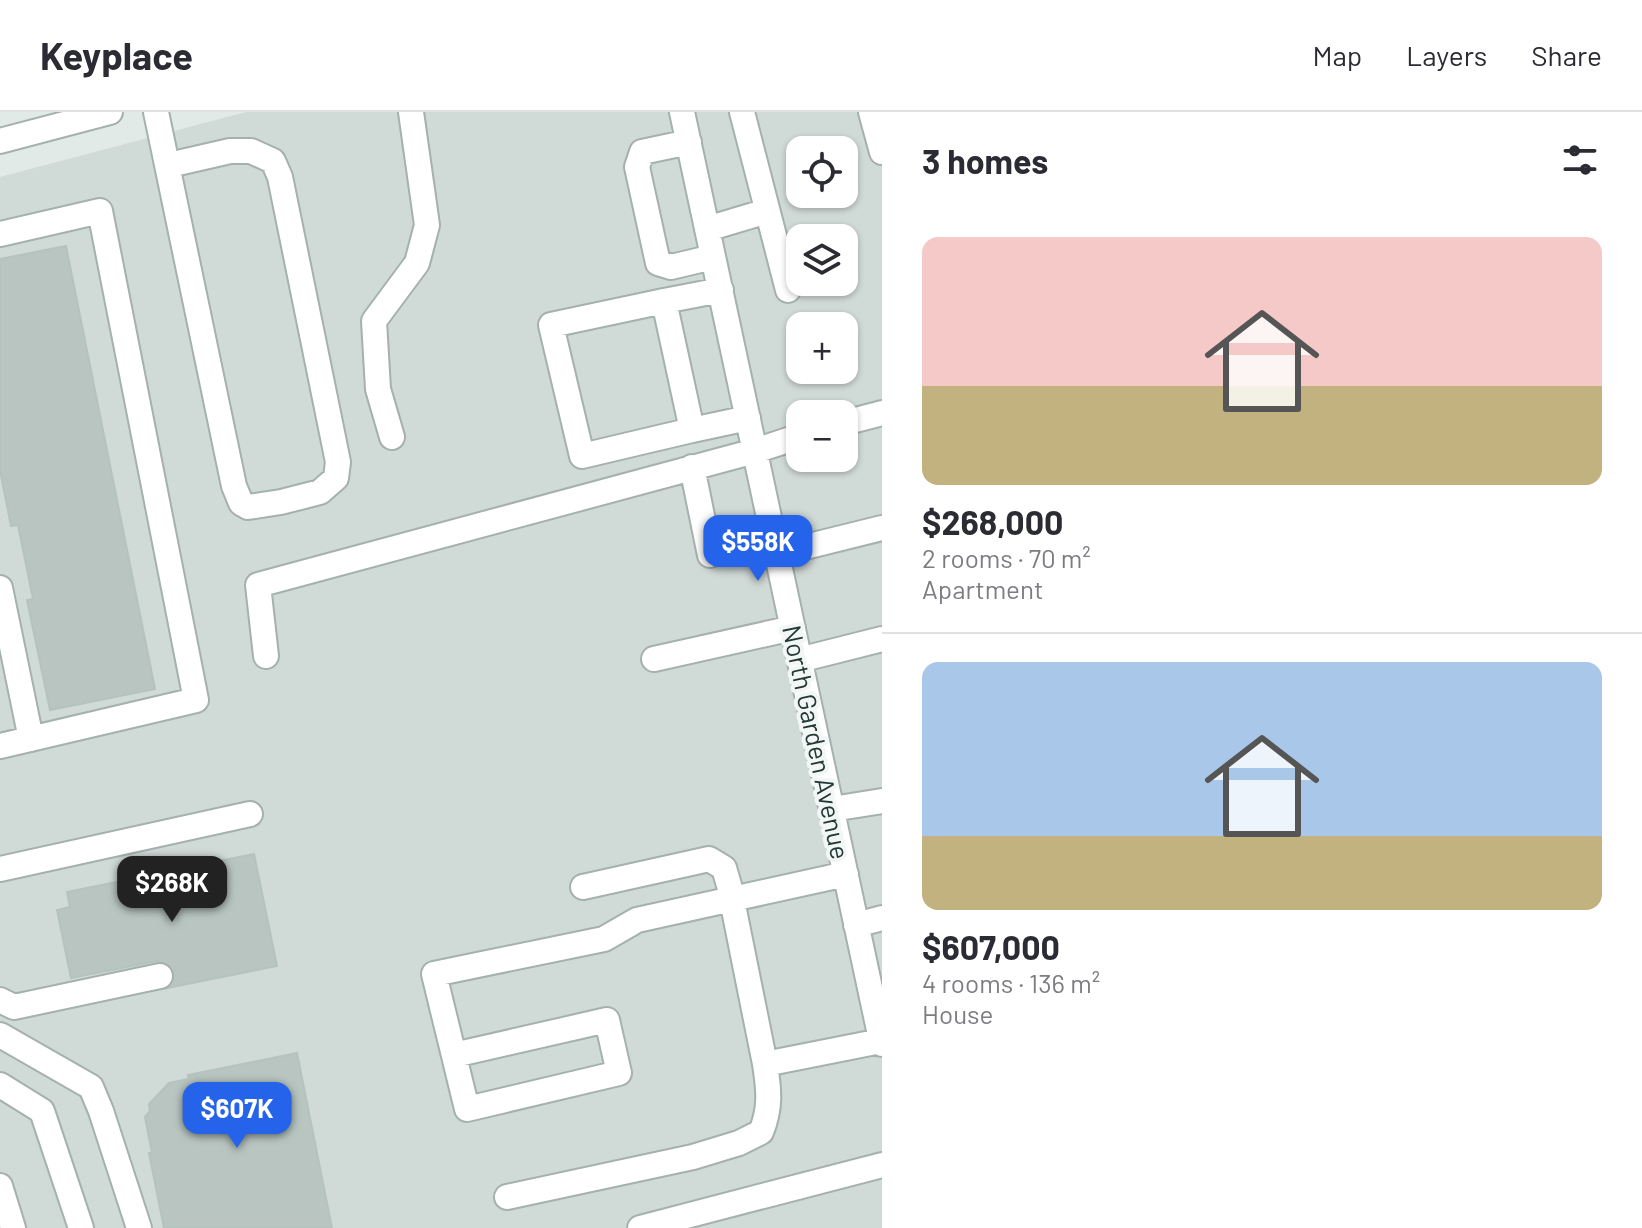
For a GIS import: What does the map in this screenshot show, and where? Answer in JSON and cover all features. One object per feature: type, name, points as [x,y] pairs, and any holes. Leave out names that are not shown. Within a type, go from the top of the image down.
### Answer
[{"type":"street","points":[[0,141],[110,112]]},
{"type":"street","points":[[156,112],[234,486],[241,503],[248,507],[270,504],[320,492],[336,478],[338,462],[280,177],[273,161],[251,151],[241,151],[169,165]]},
{"type":"street","points":[[392,437],[378,389],[374,321],[417,263],[427,225],[411,112]]},
{"type":"street","name":"North Garden Avenue","points":[[682,112],[882,1042]]},
{"type":"street","points":[[742,112],[786,282]]},
{"type":"street","points":[[871,112],[882,152]]},
{"type":"street","points":[[689,142],[642,152],[637,167],[658,263],[671,267],[713,257]]},
{"type":"street","points":[[0,234],[100,211],[196,700],[0,746]]},
{"type":"street","points":[[707,229],[767,211]]},
{"type":"street","points":[[721,290],[551,325],[582,456],[748,418]]},
{"type":"street","points":[[664,301],[692,430]]},
{"type":"street","points":[[858,419],[882,413]]},
{"type":"street","points":[[266,656],[258,585],[786,441]]},
{"type":"street","points":[[692,467],[710,555]]},
{"type":"street","points":[[777,554],[882,528]]},
{"type":"street","points":[[0,588],[31,739]]},
{"type":"street","points":[[654,659],[793,628]]},
{"type":"street","points":[[799,660],[882,639]]},
{"type":"street","points":[[832,809],[882,801]]},
{"type":"street","points":[[0,869],[250,814]]},
{"type":"street","points":[[507,1197],[693,1157],[739,1143],[761,1132],[769,1114],[765,1064],[724,868],[709,859],[583,887]]},
{"type":"street","points":[[454,1055],[607,1020],[619,1073],[467,1109],[434,974],[604,939],[637,920],[846,874]]},
{"type":"street","points":[[856,925],[882,918]]},
{"type":"street","points":[[0,1000],[14,1007],[160,976]]},
{"type":"street","points":[[0,1035],[91,1087],[139,1228]]},
{"type":"street","points":[[765,1064],[882,1042]]},
{"type":"street","points":[[0,1085],[42,1111],[81,1228]]},
{"type":"street","points":[[640,1228],[882,1165]]},
{"type":"street","points":[[0,1186],[13,1228]]},
{"type":"shaded area","points":[[246,112],[882,112],[882,1228],[0,1228],[0,177]]},
{"type":"building","points":[[66,246],[155,689],[50,710],[27,600],[33,599],[18,525],[11,526],[0,470],[0,259]]},
{"type":"building","points":[[254,854],[277,966],[162,989],[157,961],[71,978],[57,910],[70,907],[67,892]]},
{"type":"building","points":[[297,1053],[332,1228],[164,1228],[149,1153],[152,1153],[145,1117],[150,1111],[149,1104],[169,1083],[189,1079],[188,1075]]}]
